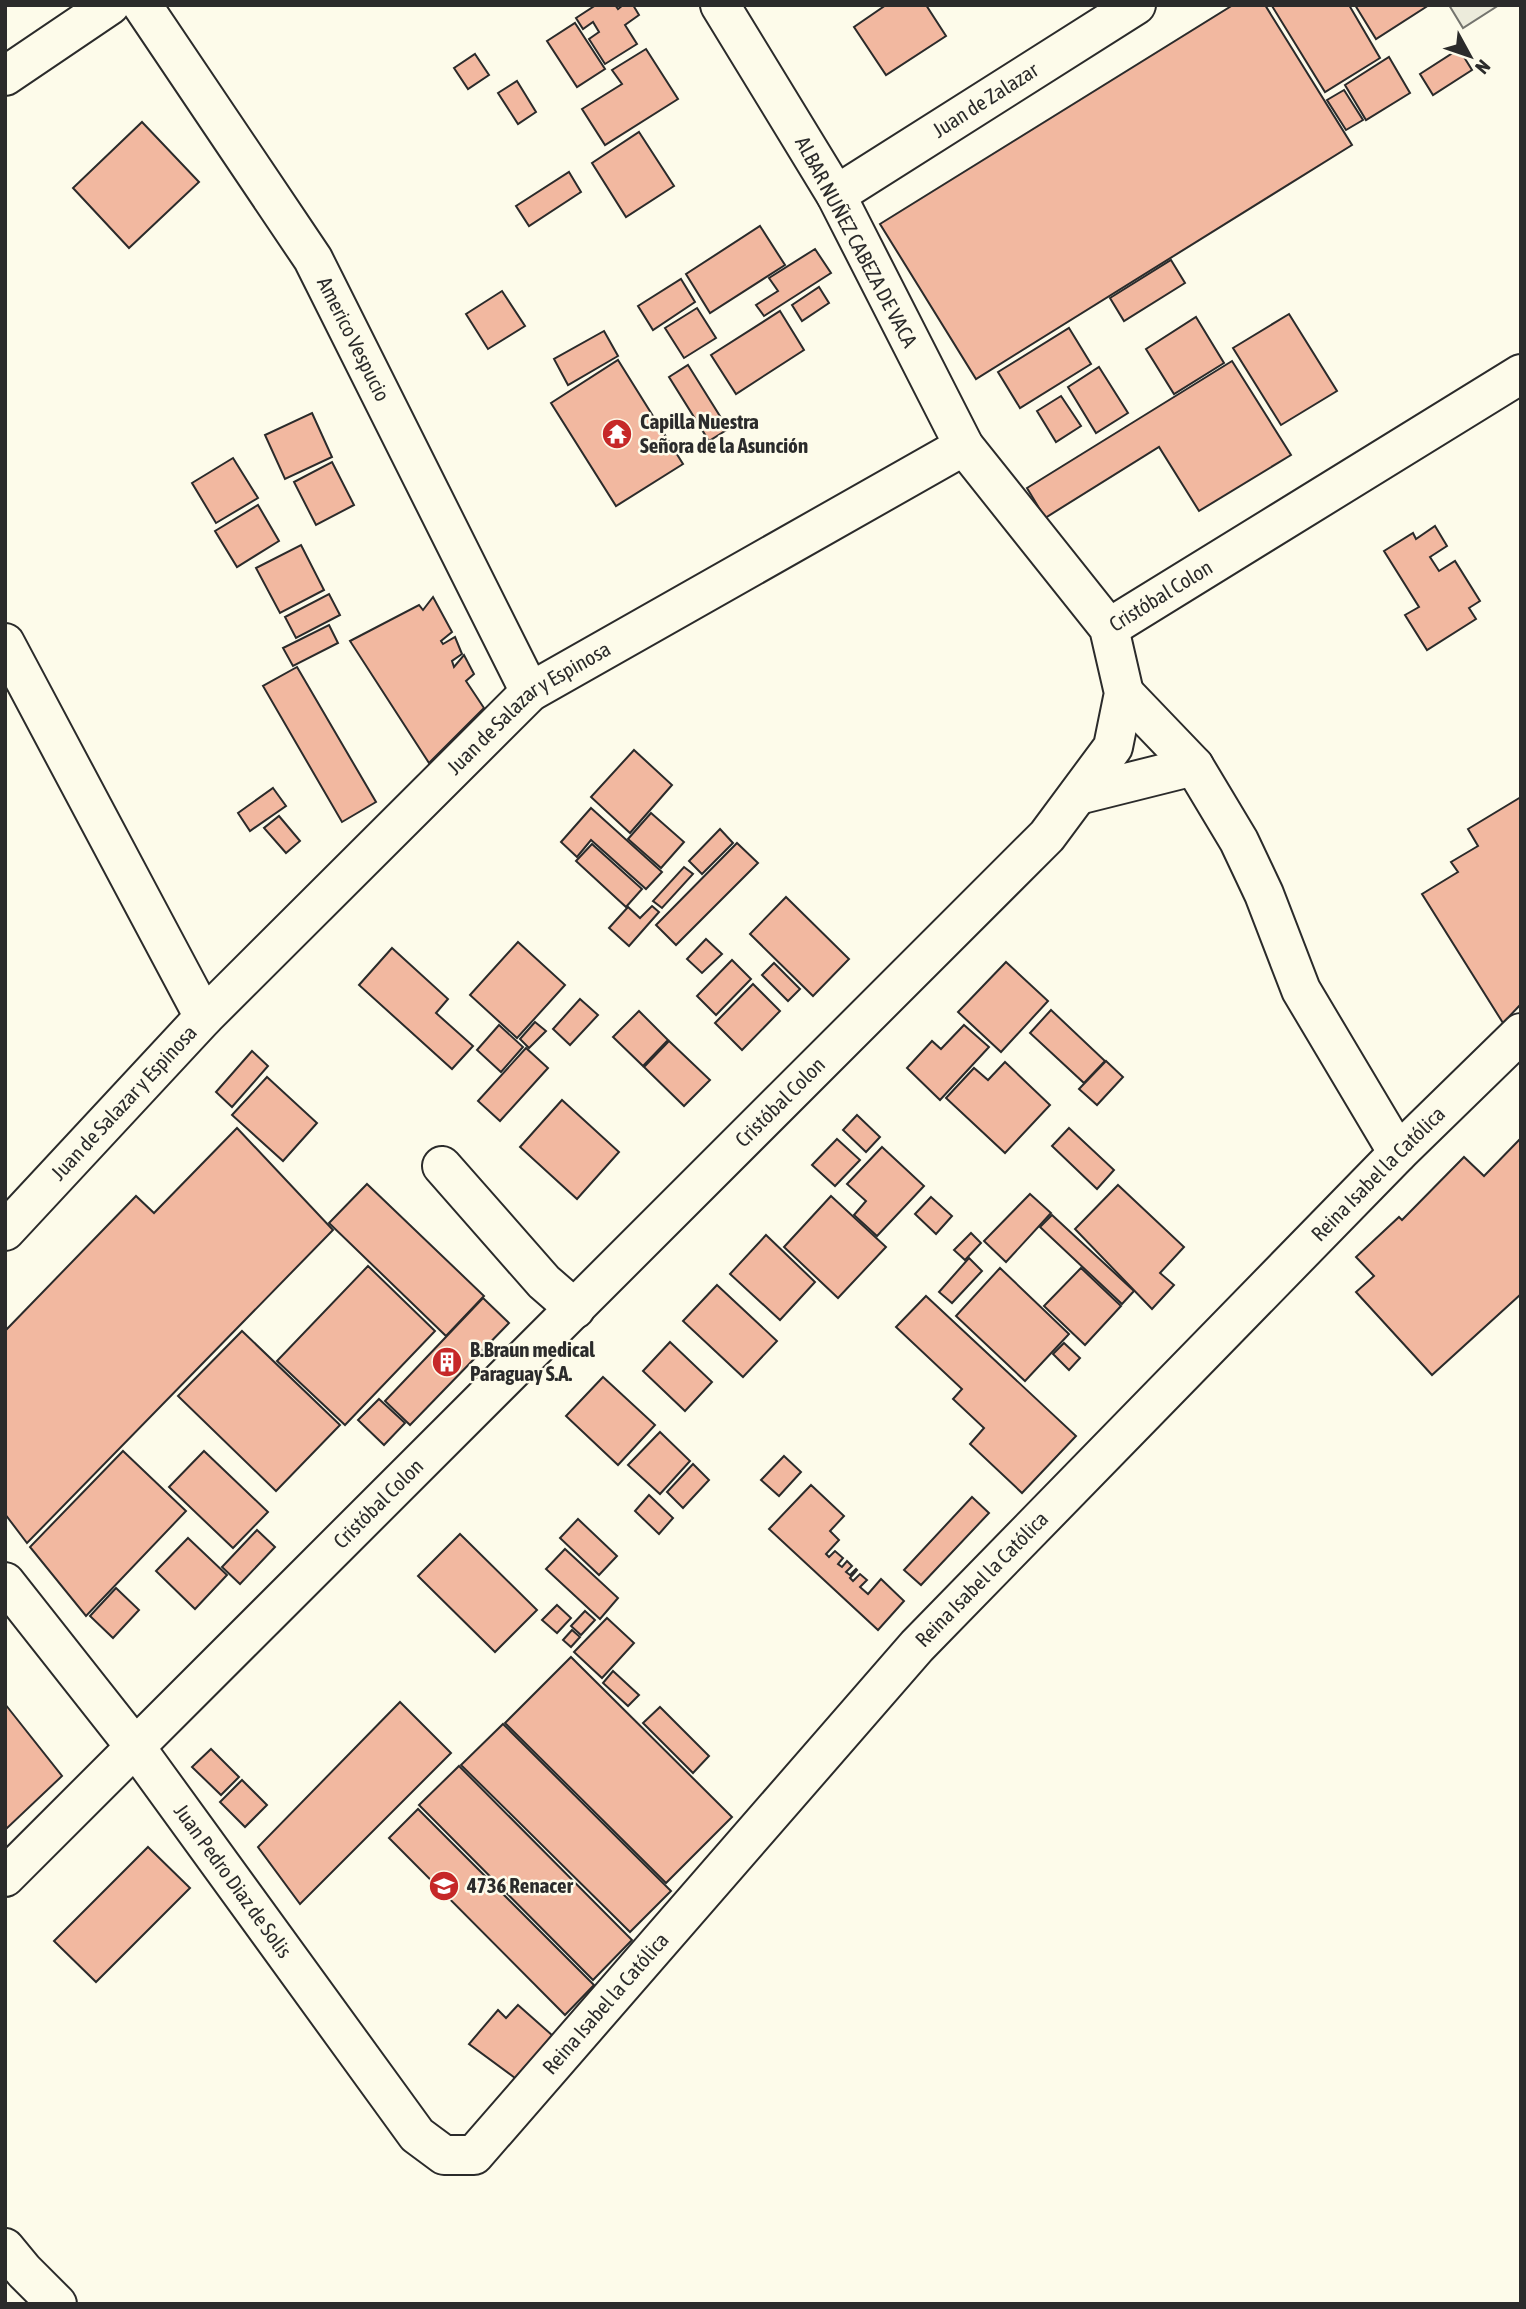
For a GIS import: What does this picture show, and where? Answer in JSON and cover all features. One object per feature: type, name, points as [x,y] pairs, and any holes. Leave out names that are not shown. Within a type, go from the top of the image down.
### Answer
[{"type":"street","points":[[5,76],[110,5]]},
{"type":"street","name":"Americo Vespucio","points":[[142,5],[313,259],[530,692]]},
{"type":"street","name":"ALBAR NUÑEZ CABEZA DE VACA","points":[[719,5],[835,195],[964,446]]},
{"type":"street","name":"Juan de Zalazar","points":[[835,195],[1136,5]]},
{"type":"street","name":"Cristóbal Colon","points":[[5,1877],[1047,836],[1113,747],[1124,693],[1109,628],[1521,374]]},
{"type":"street","points":[[964,446],[1109,628]]},
{"type":"street","name":"Juan de Salazar y Espinosa","points":[[5,1231],[204,1017],[530,692],[964,446]]},
{"type":"street","points":[[5,643],[204,1017]]},
{"type":"street","points":[[1124,693],[1194,766],[1249,862],[1301,990],[1398,1153]]},
{"type":"street","points":[[1078,795],[1194,766]]},
{"type":"street","name":"Reina Isabel la Católica","points":[[474,2155],[917,1646],[1398,1153],[1521,1033]]},
{"type":"street","points":[[442,1166],[544,1282],[575,1309]]},
{"type":"street","name":"Juan Pedro Diaz de Solis","points":[[5,1581],[136,1748],[417,2135],[444,2155],[474,2155]]},
{"type":"street","points":[[5,2248],[57,2304]]},
{"type":"shaded area","points":[[1449,5],[1499,5],[1463,28]]},
{"type":"building","points":[[596,5],[615,5],[618,9],[623,5],[633,5],[639,15],[625,25],[637,44],[605,64],[589,39],[599,32],[593,22],[583,29],[576,18]]},
{"type":"building","points":[[886,5],[926,5],[946,36],[886,75],[854,27]]},
{"type":"building","points":[[1233,5],[1265,5],[1352,145],[976,379],[880,224]]},
{"type":"building","points":[[1349,5],[1380,58],[1325,92],[1272,6]]},
{"type":"building","points":[[1355,5],[1429,5],[1376,39]]},
{"type":"building","points":[[575,23],[605,69],[577,87],[547,41]]},
{"type":"building","points":[[646,49],[678,99],[605,145],[582,109],[622,84],[612,70]]},
{"type":"building","points":[[1459,49],[1472,70],[1433,95],[1420,74]]},
{"type":"building","points":[[475,54],[489,75],[468,89],[454,68]]},
{"type":"building","points":[[1389,57],[1410,93],[1366,120],[1345,85]]},
{"type":"building","points":[[517,81],[536,112],[518,124],[498,93]]},
{"type":"building","points":[[1344,90],[1363,120],[1346,130],[1327,100]]},
{"type":"building","points":[[142,122],[199,182],[129,248],[73,188]]},
{"type":"building","points":[[639,132],[674,186],[626,217],[592,163]]},
{"type":"building","points":[[569,172],[581,192],[529,226],[516,206]]},
{"type":"building","points":[[760,226],[785,265],[710,313],[686,274]]},
{"type":"building","points":[[815,249],[831,273],[764,316],[756,305],[778,291],[769,278]]},
{"type":"building","points":[[1171,260],[1185,283],[1124,321],[1110,298]]},
{"type":"building","points":[[681,279],[695,302],[653,330],[638,306]]},
{"type":"building","points":[[819,287],[829,303],[802,321],[792,305]]},
{"type":"building","points":[[502,291],[525,326],[488,349],[466,314]]},
{"type":"building","points":[[697,308],[716,338],[684,358],[665,328]]},
{"type":"building","points":[[780,311],[804,350],[736,394],[711,355]]},
{"type":"building","points":[[1289,314],[1337,391],[1281,425],[1233,348]]},
{"type":"building","points":[[1196,317],[1224,363],[1174,394],[1146,349]]},
{"type":"building","points":[[1069,328],[1091,364],[1020,408],[998,372]]},
{"type":"building","points":[[604,331],[618,356],[568,385],[554,359]]},
{"type":"building","name":"Capilla Nuestra Señora de la Asunción","points":[[618,360],[683,464],[616,506],[551,403]]},
{"type":"building","points":[[1232,361],[1291,455],[1199,511],[1159,447],[1045,518],[1027,488]]},
{"type":"building","points":[[688,365],[728,429],[709,441],[669,377]]},
{"type":"building","points":[[1099,367],[1128,413],[1096,433],[1068,387]]},
{"type":"building","points":[[1061,396],[1081,426],[1056,442],[1037,411]]},
{"type":"building","points":[[312,413],[332,457],[285,479],[265,435]]},
{"type":"building","points":[[233,458],[258,498],[216,523],[192,483]]},
{"type":"building","points":[[332,462],[354,505],[316,525],[294,482]]},
{"type":"building","points":[[258,505],[279,541],[237,567],[215,531]]},
{"type":"building","points":[[1435,526],[1447,546],[1430,557],[1439,571],[1455,561],[1480,601],[1469,608],[1476,619],[1427,650],[1405,615],[1419,607],[1384,551],[1413,533],[1416,539]]},
{"type":"building","points":[[301,545],[324,590],[280,613],[256,568]]},
{"type":"building","points":[[329,594],[340,615],[296,638],[285,617]]},
{"type":"building","points":[[433,597],[452,632],[441,641],[443,644],[455,637],[462,654],[452,661],[454,667],[464,655],[474,674],[466,681],[484,708],[429,763],[350,641],[419,605],[423,610]]},
{"type":"building","points":[[329,625],[338,643],[293,666],[283,648]]},
{"type":"building","points":[[297,667],[376,802],[342,822],[263,686]]},
{"type":"building","points":[[634,750],[672,785],[630,833],[591,797]]},
{"type":"building","points":[[273,788],[286,806],[250,831],[238,813]]},
{"type":"building","points":[[1521,797],[1521,1004],[1503,1023],[1422,894],[1458,872],[1451,862],[1478,846],[1468,829]]},
{"type":"building","points":[[591,808],[662,872],[646,889],[591,840],[577,857],[561,842]]},
{"type":"building","points":[[651,813],[684,842],[661,868],[628,839]]},
{"type":"building","points":[[279,816],[300,841],[286,853],[264,828]]},
{"type":"building","points":[[720,829],[733,843],[702,874],[689,861]]},
{"type":"building","points":[[737,843],[758,863],[676,945],[656,925]]},
{"type":"building","points":[[592,844],[642,889],[626,907],[576,861]]},
{"type":"building","points":[[684,867],[693,874],[662,908],[653,901]]},
{"type":"building","points":[[786,897],[849,959],[813,996],[750,934]]},
{"type":"building","points":[[652,906],[659,912],[629,946],[609,928],[628,907],[640,918]]},
{"type":"building","points":[[706,939],[722,954],[702,973],[687,959]]},
{"type":"building","points":[[518,942],[565,985],[517,1038],[470,995]]},
{"type":"building","points":[[392,948],[448,999],[436,1013],[473,1046],[452,1069],[359,985]]},
{"type":"building","points":[[732,960],[751,979],[716,1015],[697,996]]},
{"type":"building","points":[[1006,962],[1048,1001],[1001,1052],[958,1012]]},
{"type":"building","points":[[774,963],[800,989],[788,1001],[762,975]]},
{"type":"building","points":[[753,984],[780,1011],[742,1050],[715,1023]]},
{"type":"building","points":[[580,999],[598,1015],[570,1045],[553,1029]]},
{"type":"building","points":[[1051,1010],[1105,1061],[1084,1083],[1030,1033]]},
{"type":"building","points":[[639,1011],[668,1040],[643,1066],[613,1037]]},
{"type":"building","points":[[535,1022],[546,1031],[529,1048],[520,1039]]},
{"type":"building","points":[[499,1025],[523,1047],[501,1072],[477,1050]]},
{"type":"building","points":[[964,1025],[989,1047],[940,1100],[907,1068],[932,1041],[941,1049]]},
{"type":"building","points":[[669,1041],[710,1080],[684,1106],[644,1067]]},
{"type":"building","points":[[526,1048],[548,1068],[500,1121],[478,1101]]},
{"type":"building","points":[[252,1051],[268,1066],[232,1107],[216,1092]]},
{"type":"building","points":[[1106,1061],[1123,1077],[1097,1105],[1079,1089]]},
{"type":"building","points":[[1005,1062],[1050,1105],[1005,1153],[946,1098],[974,1068],[988,1080]]},
{"type":"building","points":[[267,1077],[317,1123],[283,1161],[232,1115]]},
{"type":"building","points":[[562,1100],[619,1152],[577,1199],[520,1147]]},
{"type":"building","points":[[857,1115],[880,1137],[866,1152],[843,1130]]},
{"type":"building","points":[[237,1128],[333,1230],[27,1543],[5,1514],[5,1331],[136,1196],[154,1213]]},
{"type":"building","points":[[1069,1128],[1114,1170],[1097,1189],[1052,1146]]},
{"type":"building","points":[[1521,1138],[1521,1294],[1432,1375],[1356,1292],[1374,1276],[1356,1257],[1399,1217],[1402,1220],[1464,1157],[1484,1176]]},
{"type":"building","points":[[837,1139],[860,1160],[835,1186],[812,1165]]},
{"type":"building","points":[[882,1147],[924,1186],[877,1236],[854,1215],[866,1201],[847,1184]]},
{"type":"building","points":[[367,1184],[484,1296],[446,1336],[329,1223]]},
{"type":"building","points":[[1118,1185],[1184,1247],[1160,1273],[1174,1285],[1152,1309],[1075,1229]]},
{"type":"building","points":[[1030,1194],[1051,1213],[1006,1262],[984,1241]]},
{"type":"building","points":[[831,1196],[886,1247],[838,1298],[784,1247]]},
{"type":"building","points":[[931,1197],[952,1216],[936,1234],[915,1214]]},
{"type":"building","points":[[1052,1215],[1134,1291],[1122,1304],[1040,1227]]},
{"type":"building","points":[[971,1233],[981,1243],[965,1260],[954,1250]]},
{"type":"building","points":[[766,1235],[815,1282],[780,1320],[730,1274]]},
{"type":"building","points":[[969,1258],[982,1271],[952,1303],[939,1292]]},
{"type":"building","points":[[368,1266],[435,1331],[345,1425],[277,1361]]},
{"type":"building","points":[[1000,1268],[1069,1334],[1025,1381],[956,1316]]},
{"type":"building","points":[[1081,1268],[1121,1306],[1085,1345],[1044,1306]]},
{"type":"building","points":[[717,1285],[777,1341],[743,1377],[683,1321]]},
{"type":"building","points":[[926,1296],[1076,1436],[1022,1493],[970,1444],[984,1428],[953,1399],[962,1389],[896,1327]]},
{"type":"building","name":"B.Braun medical Paraguay S.A.","points":[[483,1298],[509,1323],[410,1425],[385,1401]]},
{"type":"building","points":[[242,1331],[340,1425],[276,1491],[178,1396]]},
{"type":"building","points":[[670,1342],[712,1382],[685,1411],[643,1371]]},
{"type":"building","points":[[1064,1343],[1080,1358],[1069,1370],[1053,1354]]},
{"type":"building","points":[[603,1377],[655,1425],[618,1465],[566,1416]]},
{"type":"building","points":[[379,1399],[405,1423],[384,1445],[358,1420]]},
{"type":"building","points":[[660,1432],[690,1461],[660,1494],[628,1465]]},
{"type":"building","points":[[123,1451],[186,1511],[86,1616],[30,1547]]},
{"type":"building","points":[[204,1451],[268,1512],[233,1548],[169,1487]]},
{"type":"building","points":[[784,1456],[801,1472],[779,1496],[761,1480]]},
{"type":"building","points":[[693,1464],[709,1480],[683,1508],[667,1492]]},
{"type":"building","points":[[811,1485],[844,1516],[830,1531],[839,1540],[826,1554],[829,1557],[835,1551],[843,1558],[838,1564],[842,1567],[847,1561],[852,1566],[846,1572],[850,1575],[856,1569],[850,1578],[853,1581],[860,1574],[867,1580],[860,1587],[868,1594],[881,1579],[904,1601],[878,1630],[769,1529]]},
{"type":"building","points":[[649,1495],[673,1518],[659,1534],[635,1511]]},
{"type":"building","points":[[972,1497],[989,1513],[921,1585],[904,1570]]},
{"type":"building","points":[[578,1519],[617,1556],[599,1575],[560,1538]]},
{"type":"building","points":[[257,1530],[275,1547],[240,1584],[222,1567]]},
{"type":"building","points":[[460,1534],[537,1610],[495,1652],[418,1576]]},
{"type":"building","points":[[188,1538],[227,1575],[195,1609],[156,1571]]},
{"type":"building","points":[[565,1549],[618,1598],[600,1619],[546,1569]]},
{"type":"building","points":[[116,1588],[139,1610],[113,1638],[90,1616]]},
{"type":"building","points":[[557,1605],[571,1618],[557,1633],[542,1620]]},
{"type":"building","points":[[585,1611],[595,1620],[581,1635],[571,1626]]},
{"type":"building","points":[[607,1618],[634,1643],[602,1678],[574,1652]]},
{"type":"building","points":[[572,1630],[580,1637],[571,1647],[563,1640]]},
{"type":"building","points":[[571,1657],[732,1817],[666,1883],[505,1723]]},
{"type":"building","points":[[613,1671],[639,1695],[628,1706],[603,1683]]},
{"type":"building","points":[[400,1702],[451,1753],[300,1904],[258,1847]]},
{"type":"building","points":[[5,1704],[62,1776],[5,1830]]},
{"type":"building","points":[[660,1707],[709,1756],[693,1773],[643,1723]]},
{"type":"building","points":[[503,1724],[671,1891],[630,1932],[461,1765]]},
{"type":"building","points":[[211,1749],[239,1777],[221,1795],[192,1767]]},
{"type":"building","points":[[459,1766],[632,1940],[593,1980],[419,1805]]},
{"type":"building","points":[[242,1780],[267,1805],[245,1827],[220,1802]]},
{"type":"building","points":[[418,1809],[594,1985],[565,2015],[389,1838]]},
{"type":"building","points":[[148,1847],[190,1888],[96,1982],[54,1941]]},
{"type":"building","points":[[518,2005],[553,2036],[515,2078],[469,2044],[498,2010],[506,2018]]},
{"type":"place","name":"Capilla Nuestra Señora de la Asunción","points":[[617,434]]},
{"type":"place","name":"B.Braun medical Paraguay S.A.","points":[[447,1362]]},
{"type":"place","name":"4736 Renacer","points":[[444,1886]]}]
